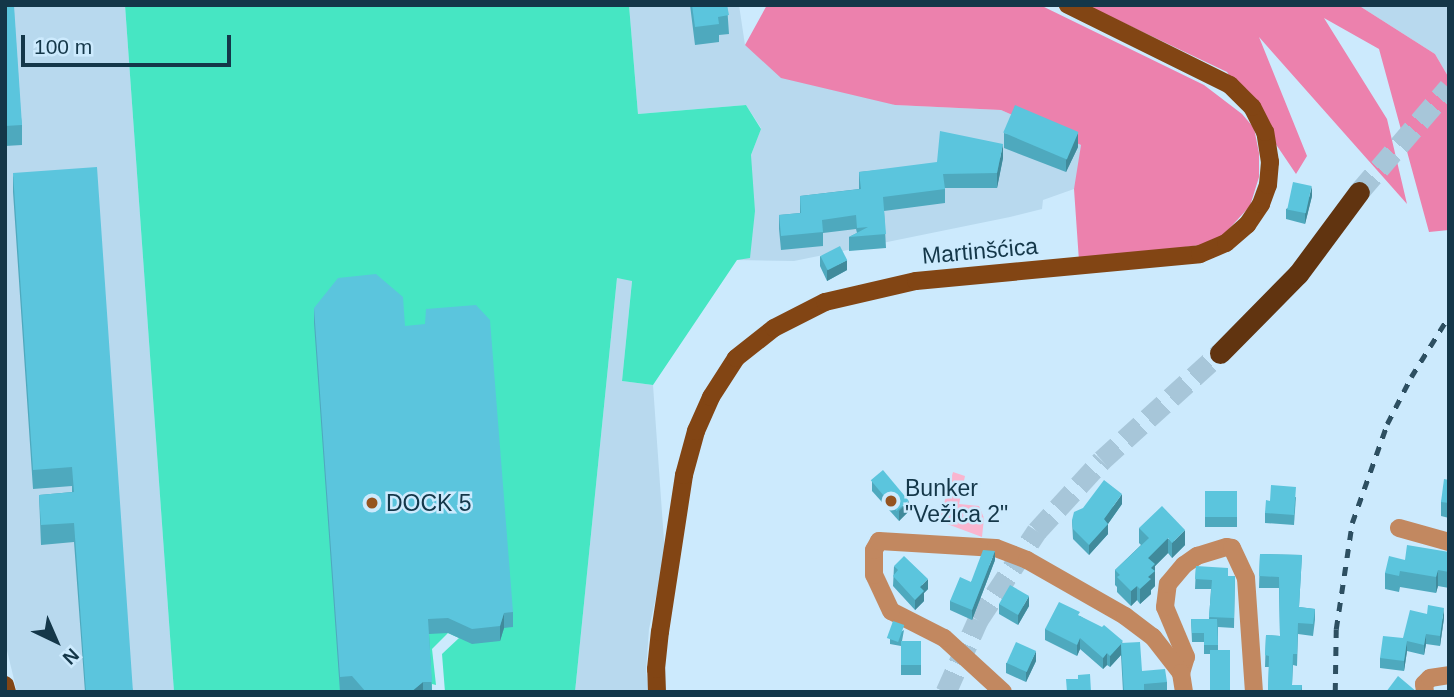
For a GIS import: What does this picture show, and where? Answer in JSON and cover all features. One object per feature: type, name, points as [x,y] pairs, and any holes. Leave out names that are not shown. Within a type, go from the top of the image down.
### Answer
[{"type":"highway","points":[[1220,353],[1297,274],[1359,192]]},
{"type":"main road","name":"Martinšćica","points":[[657,692],[656,669],[660,632],[684,475],[696,431],[710,397],[736,358],[774,328],[825,302],[916,281],[1200,254],[1226,243],[1247,225],[1261,204],[1268,185],[1270,162],[1265,132],[1252,107],[1230,85],[1068,5]]},
{"type":"main road","points":[[5,685],[7,692]]},
{"type":"street","points":[[1399,528],[1449,542]]},
{"type":"street","points":[[1003,692],[944,638],[891,611],[874,575],[874,550],[879,541],[1011,551],[1125,616],[1153,637],[1181,673]]},
{"type":"street","points":[[1184,692],[1181,673],[1186,657],[1164,607],[1168,584],[1184,565],[1197,556],[1227,547],[1231,548],[1246,578],[1254,692]]},
{"type":"street","points":[[1425,692],[1424,684],[1430,678],[1449,675]]},
{"type":"shaded area","points":[[5,5],[125,5],[174,692],[17,692],[5,642]]},
{"type":"shaded area","points":[[125,5],[629,5],[638,114],[746,105],[761,129],[751,155],[755,211],[750,258],[737,260],[653,385],[622,381],[632,281],[617,278],[575,692],[174,692]]},
{"type":"shaded area","points":[[629,5],[739,5],[745,45],[895,105],[1001,110],[1081,145],[1079,176],[1074,189],[1043,200],[1042,209],[1010,217],[794,261],[737,260],[751,155],[761,128],[746,105],[638,114]]},
{"type":"shaded area","points":[[767,5],[1040,5],[1204,85],[1242,114],[1254,128],[1259,153],[1259,177],[1250,206],[1216,243],[1079,261],[1074,189],[1081,145],[1001,110],[895,105],[781,78],[745,45]]},
{"type":"shaded area","points":[[1086,5],[1358,5],[1435,54],[1449,78],[1449,230],[1429,232],[1379,49],[1324,18],[1387,119],[1407,204],[1259,37],[1307,156],[1296,174],[1227,72]]},
{"type":"shaded area","points":[[1358,5],[1449,5],[1449,78],[1435,54]]},
{"type":"shaded area","points":[[617,278],[632,280],[622,381],[653,385],[665,555],[649,629],[646,671],[649,692],[575,692]]},
{"type":"shaded area","points":[[953,472],[965,476],[959,504],[979,506],[984,518],[982,537],[939,521]]},
{"type":"pier","points":[[448,633],[459,638],[442,654],[445,692],[432,692],[432,684],[436,685],[432,649]]},
{"type":"building","points":[[5,5],[14,5],[22,125],[5,126]]},
{"type":"building","points":[[692,5],[727,5],[729,15],[718,17],[719,24],[695,27]]},
{"type":"building","points":[[1015,105],[1079,132],[1067,160],[1003,133]]},
{"type":"building","points":[[940,131],[1003,144],[997,173],[943,174],[945,189],[883,197],[886,234],[849,237],[868,227],[857,228],[856,215],[822,220],[823,232],[781,236],[779,215],[801,213],[800,196],[861,189],[859,172],[937,162]]},
{"type":"building","points":[[97,167],[133,692],[86,692],[74,523],[41,525],[39,495],[74,492],[72,467],[33,470],[13,173]]},
{"type":"building","points":[[1293,182],[1312,186],[1306,213],[1287,209]]},
{"type":"building","points":[[840,246],[847,260],[828,270],[820,256]]},
{"type":"building","points":[[376,274],[403,297],[405,326],[425,324],[426,309],[476,305],[490,320],[513,612],[504,613],[500,626],[472,629],[448,618],[428,619],[432,682],[423,682],[411,692],[366,692],[352,676],[340,677],[314,308],[338,278]]},
{"type":"building","points":[[883,470],[909,501],[896,511],[871,480]]},
{"type":"building","points":[[1444,479],[1449,480],[1449,503],[1441,502]]},
{"type":"building","points":[[1104,480],[1122,494],[1104,519],[1108,524],[1089,545],[1073,529],[1072,520],[1074,512],[1083,508]]},
{"type":"building","points":[[1271,485],[1296,487],[1294,515],[1265,513],[1266,500],[1270,501]]},
{"type":"building","points":[[1205,491],[1237,491],[1237,517],[1205,517]]},
{"type":"building","points":[[1162,506],[1185,530],[1172,543],[1168,538],[1148,558],[1155,564],[1151,568],[1155,571],[1148,577],[1151,579],[1140,589],[1137,586],[1131,591],[1117,577],[1120,575],[1115,570],[1149,538],[1139,528]]},
{"type":"building","points":[[1407,545],[1449,552],[1449,572],[1438,570],[1436,577],[1400,571],[1399,576],[1385,573],[1389,556],[1405,560]]},
{"type":"building","points":[[983,550],[995,551],[972,610],[950,601],[960,577],[971,582]]},
{"type":"building","points":[[1260,554],[1302,555],[1299,607],[1315,609],[1313,624],[1298,623],[1292,685],[1302,685],[1301,692],[1268,692],[1269,656],[1265,655],[1266,635],[1280,636],[1279,577],[1259,576]]},
{"type":"building","points":[[904,556],[928,579],[920,587],[924,591],[915,600],[893,576],[898,570],[894,566]]},
{"type":"building","points":[[1196,566],[1228,568],[1228,576],[1235,576],[1234,618],[1209,617],[1212,580],[1195,579]]},
{"type":"building","points":[[1010,585],[1029,596],[1018,615],[999,604]]},
{"type":"building","points":[[1059,602],[1080,612],[1078,615],[1102,627],[1104,625],[1123,641],[1121,643],[1140,642],[1142,671],[1165,669],[1167,682],[1144,684],[1144,692],[1124,692],[1121,644],[1110,656],[1107,653],[1103,658],[1080,638],[1077,645],[1045,629]]},
{"type":"building","points":[[1428,605],[1444,608],[1440,636],[1426,634],[1424,645],[1407,641],[1404,661],[1380,658],[1383,636],[1403,638],[1410,610],[1427,614]]},
{"type":"building","points":[[1191,619],[1217,619],[1218,645],[1204,645],[1204,633],[1192,633]]},
{"type":"building","points":[[893,621],[904,625],[898,642],[887,638]]},
{"type":"building","points":[[901,641],[921,641],[921,665],[901,665]]},
{"type":"building","points":[[1016,642],[1036,651],[1027,672],[1007,663]]},
{"type":"building","points":[[1210,650],[1230,650],[1230,692],[1210,692]]},
{"type":"building","points":[[1090,674],[1091,692],[1067,692],[1066,679],[1078,679],[1078,675]]},
{"type":"building","points":[[1398,676],[1417,692],[1386,692]]},
{"type":"tunnel","points":[[1359,192],[1449,87]]},
{"type":"tunnel","points":[[946,692],[978,620],[1037,531],[1102,460],[1220,353]]},
{"type":"railway","points":[[1335,692],[1336,629],[1352,523],[1387,424],[1411,377],[1449,316]]},
{"type":"place","name":"Bunker \"Vežica 2\"","points":[[891,501]]},
{"type":"place","name":"DOCK 5","points":[[372,503]]}]
